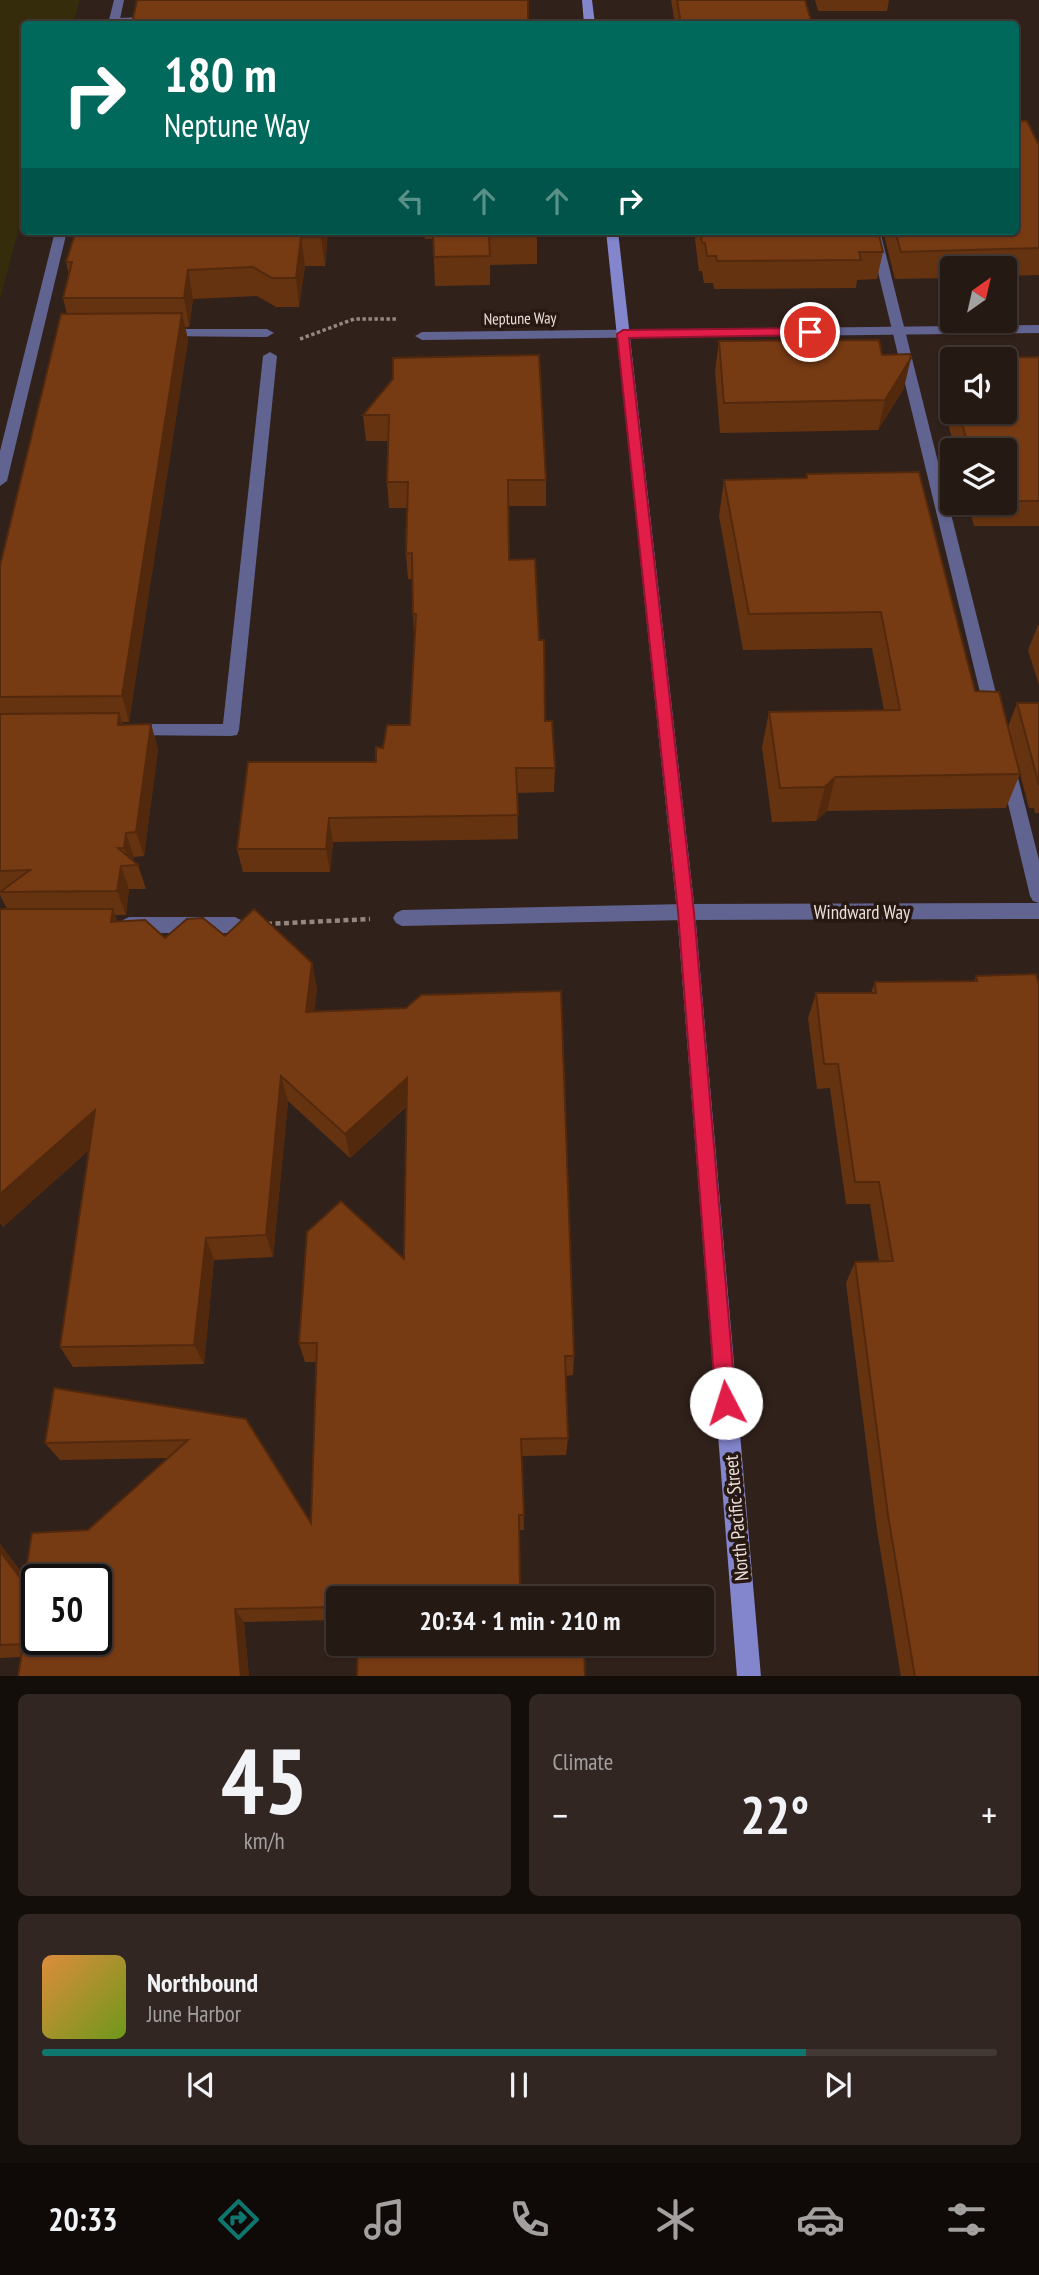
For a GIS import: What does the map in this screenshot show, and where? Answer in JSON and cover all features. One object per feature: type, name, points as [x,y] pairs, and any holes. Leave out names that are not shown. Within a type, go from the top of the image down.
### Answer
[{"type":"main road","points":[[587,0],[590,21]]},
{"type":"main road","name":"North Pacific Street","points":[[612,235],[686,912],[749,1676]]},
{"type":"street","points":[[114,21],[119,0]]},
{"type":"street","points":[[149,21],[167,20]]},
{"type":"street","points":[[0,481],[43,334],[60,235]]},
{"type":"street","points":[[875,235],[1039,896]]},
{"type":"street","name":"Neptune Way","points":[[422,336],[1039,329]]},
{"type":"street","points":[[145,333],[267,333]]},
{"type":"street","points":[[109,730],[231,730],[270,356]]},
{"type":"street","name":"Windward Way","points":[[402,918],[686,912],[1039,911]]},
{"type":"street","points":[[110,925],[235,925]]},
{"type":"path","points":[[267,333],[276,333],[273,343],[288,344],[354,319],[422,318],[422,336]]},
{"type":"path","points":[[235,925],[402,918]]},
{"type":"sand","points":[[0,0],[80,0],[74,21],[21,21],[21,220],[0,300]]},
{"type":"building","points":[[137,0],[528,0],[528,21],[133,21]]},
{"type":"building","points":[[677,0],[805,0],[811,21],[680,21]]},
{"type":"building","points":[[1019,121],[1027,121],[1039,145],[1039,248],[901,252],[896,235],[1019,235]]},
{"type":"building","points":[[75,235],[321,235],[301,237],[296,278],[272,278],[253,267],[188,270],[184,298],[63,298],[72,262],[66,262]]},
{"type":"building","points":[[433,235],[537,235],[489,236],[490,256],[434,257]]},
{"type":"building","points":[[701,235],[879,235],[883,252],[859,252],[861,260],[717,261],[716,256],[707,256],[705,243],[702,243]]},
{"type":"building","points":[[182,313],[122,696],[0,697],[0,566],[61,314]]},
{"type":"building","points":[[879,340],[882,355],[910,354],[911,358],[885,400],[724,403],[719,341]]},
{"type":"building","points":[[539,355],[546,480],[508,480],[509,560],[535,559],[539,640],[544,640],[545,721],[552,721],[555,768],[516,768],[518,815],[329,818],[326,849],[237,849],[248,762],[376,762],[376,747],[383,748],[387,725],[410,725],[416,614],[413,614],[412,553],[406,554],[408,482],[387,482],[389,415],[363,415],[393,379],[393,358]]},
{"type":"building","points":[[1017,357],[1039,357],[1039,501],[1017,501],[1017,438],[966,438],[962,424],[1017,424]]},
{"type":"building","points":[[919,472],[975,691],[999,692],[1020,774],[835,777],[825,787],[780,788],[769,712],[900,710],[881,612],[749,614],[724,480],[807,478],[807,474]]},
{"type":"building","points":[[1017,703],[1039,703],[1039,785]]},
{"type":"building","points":[[119,713],[118,725],[151,724],[136,832],[126,833],[124,848],[118,848],[138,865],[121,866],[117,891],[0,892],[30,870],[0,871],[0,714]]},
{"type":"building","points":[[0,909],[113,909],[111,922],[145,920],[165,938],[187,919],[203,918],[225,936],[254,909],[312,963],[306,1012],[406,1008],[421,995],[561,991],[574,1356],[565,1356],[568,1438],[521,1439],[524,1515],[519,1515],[520,1586],[326,1586],[326,1607],[235,1609],[241,1676],[18,1676],[21,1655],[112,1655],[112,1564],[27,1564],[32,1533],[88,1530],[188,1440],[45,1443],[54,1388],[246,1419],[311,1523],[317,1343],[299,1343],[307,1232],[341,1201],[404,1259],[407,1078],[345,1134],[281,1076],[266,1235],[206,1238],[194,1345],[60,1347],[95,1110],[0,1194]]},
{"type":"building","points":[[1036,974],[1039,984],[1039,1676],[915,1676],[888,1515],[855,1262],[893,1261],[879,1182],[855,1182],[838,1064],[824,1064],[816,993],[876,993],[875,982],[977,981],[976,976]]},
{"type":"building","points":[[0,1551],[21,1579],[21,1644],[0,1645]]},
{"type":"building","points":[[358,1656],[584,1656],[585,1676],[357,1676]]},
{"type":"route","points":[[726,1403],[686,912],[623,334],[810,332]]}]
